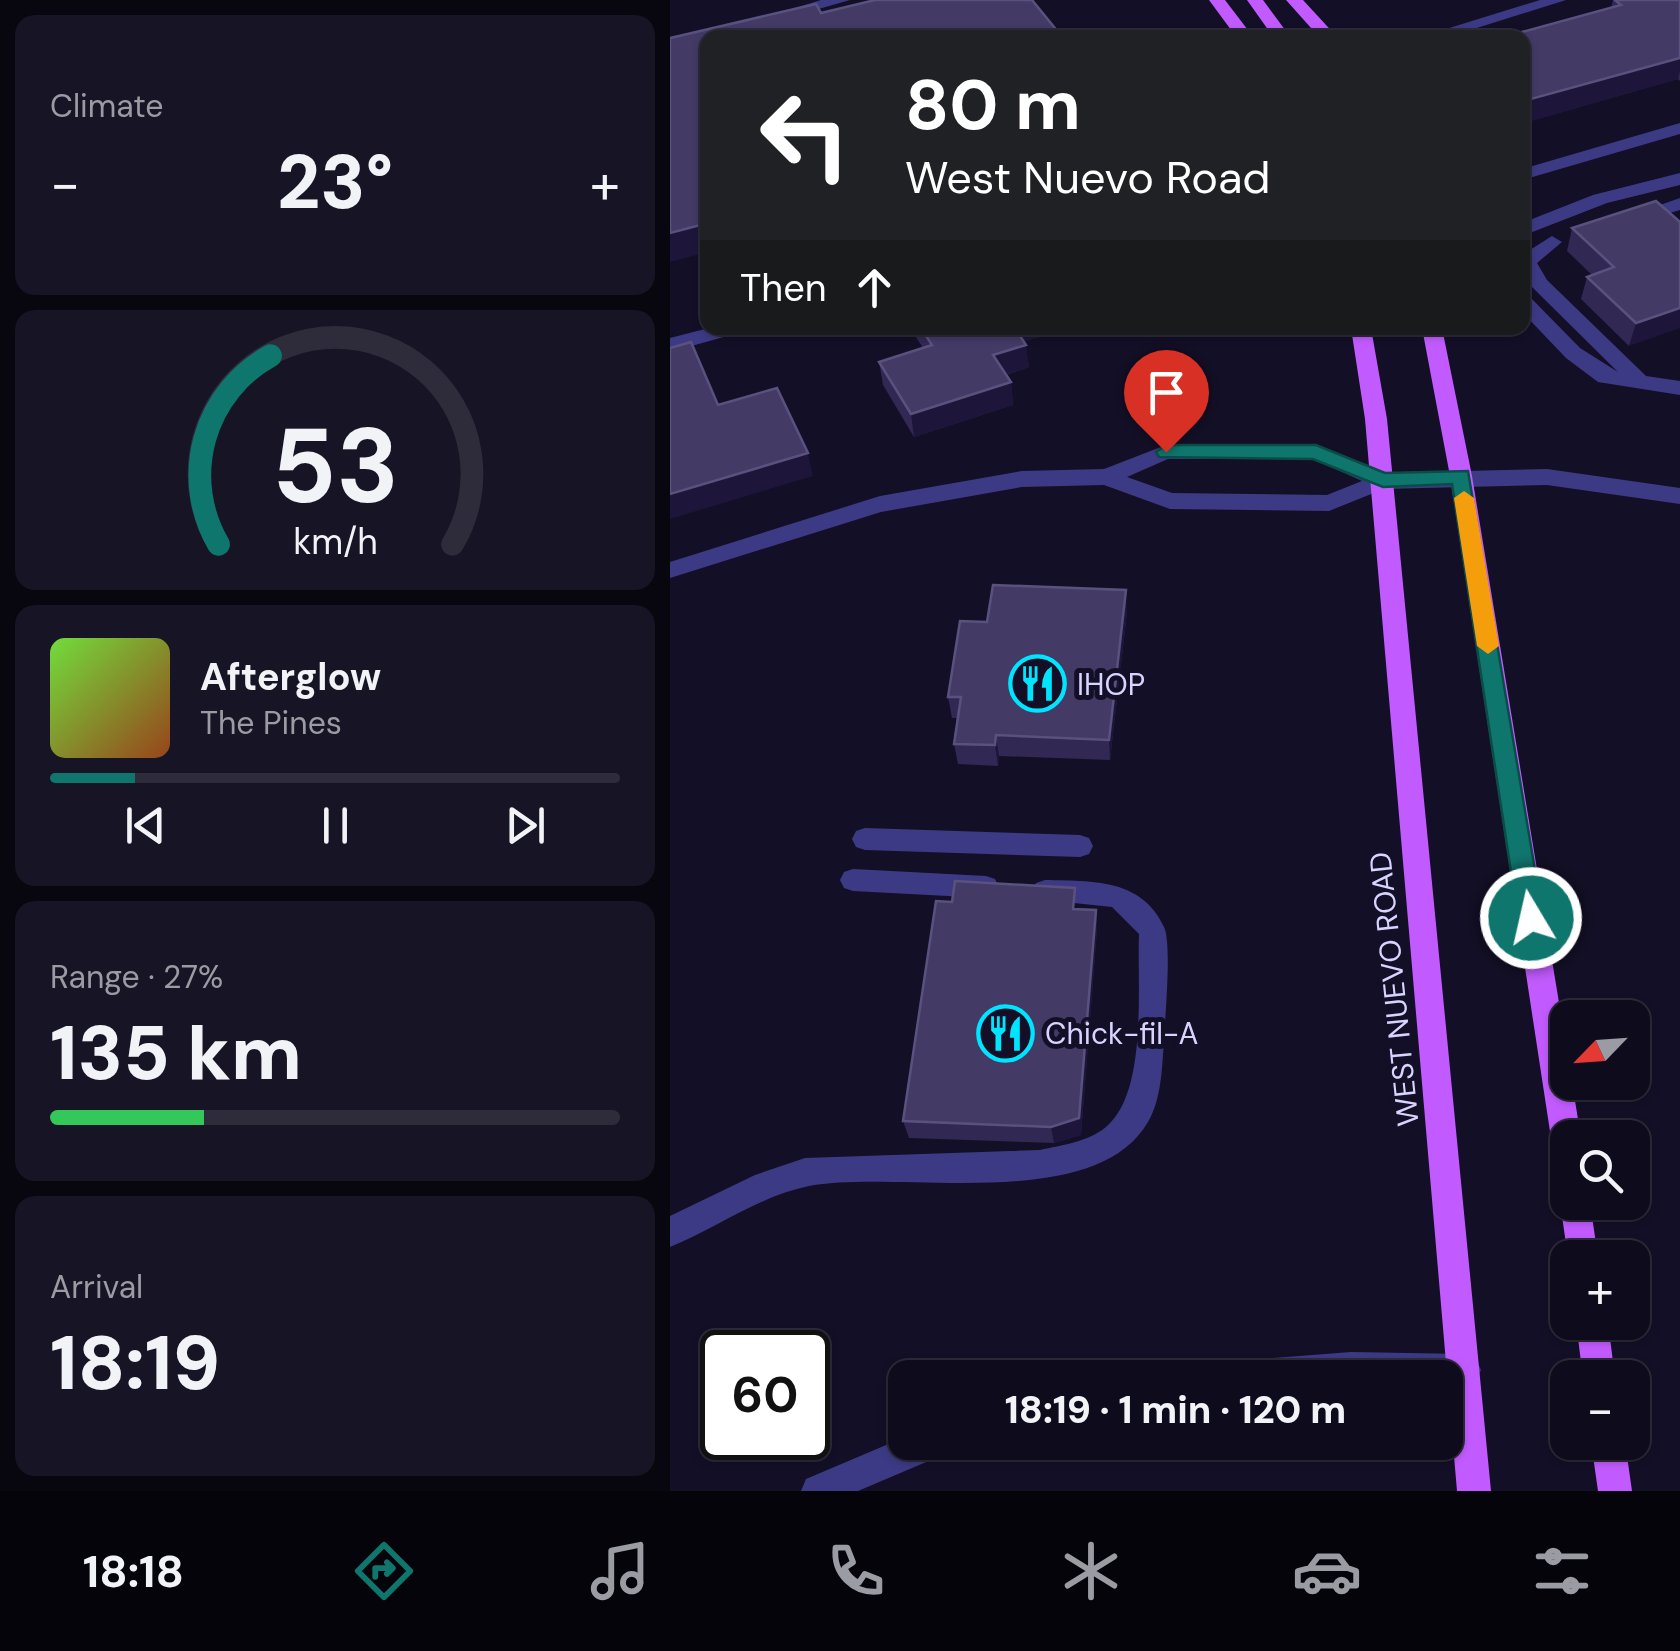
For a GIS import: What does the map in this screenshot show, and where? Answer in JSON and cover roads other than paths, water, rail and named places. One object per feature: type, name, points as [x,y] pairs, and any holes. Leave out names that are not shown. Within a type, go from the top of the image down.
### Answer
[{"type":"main road","points":[[1217,0],[1240,30]]},
{"type":"main road","points":[[1256,0],[1277,30]]},
{"type":"main road","points":[[1294,0],[1322,30]]},
{"type":"main road","name":"WEST NUEVO ROAD","points":[[1362,335],[1383,480],[1384,546],[1474,1491]]},
{"type":"main road","points":[[1433,335],[1460,476],[1563,1120]]},
{"type":"main road","points":[[1610,1460],[1614,1491]]},
{"type":"street","points":[[770,16],[842,0]]},
{"type":"street","points":[[1453,30],[1558,0]]},
{"type":"street","points":[[1530,172],[1680,128]]},
{"type":"street","points":[[1530,227],[1600,199],[1680,179]]},
{"type":"street","points":[[1611,225],[1680,204]]},
{"type":"street","points":[[1530,259],[1552,242]]},
{"type":"street","points":[[1530,268],[1540,284],[1641,383]]},
{"type":"street","points":[[1530,308],[1574,354],[1605,377],[1680,388]]},
{"type":"street","points":[[670,345],[706,335]]},
{"type":"street","points":[[670,570],[880,504],[1022,479],[1106,477],[1166,452],[1316,452],[1383,480]]},
{"type":"street","points":[[1106,477],[1170,502],[1329,503],[1383,480],[1460,476],[1547,477],[1680,496]]},
{"type":"street","points":[[865,840],[1080,846]]},
{"type":"street","points":[[670,1232],[776,1182],[823,1168],[1066,1161],[1116,1139],[1137,1114],[1144,1088],[1153,932],[1142,910],[1118,894],[853,880]]},
{"type":"street","points":[[818,1491],[890,1460]]},
{"type":"place","name":"IHOP","points":[[1038,684]]},
{"type":"place","name":"Chick-fil-A","points":[[1006,1033]]}]
